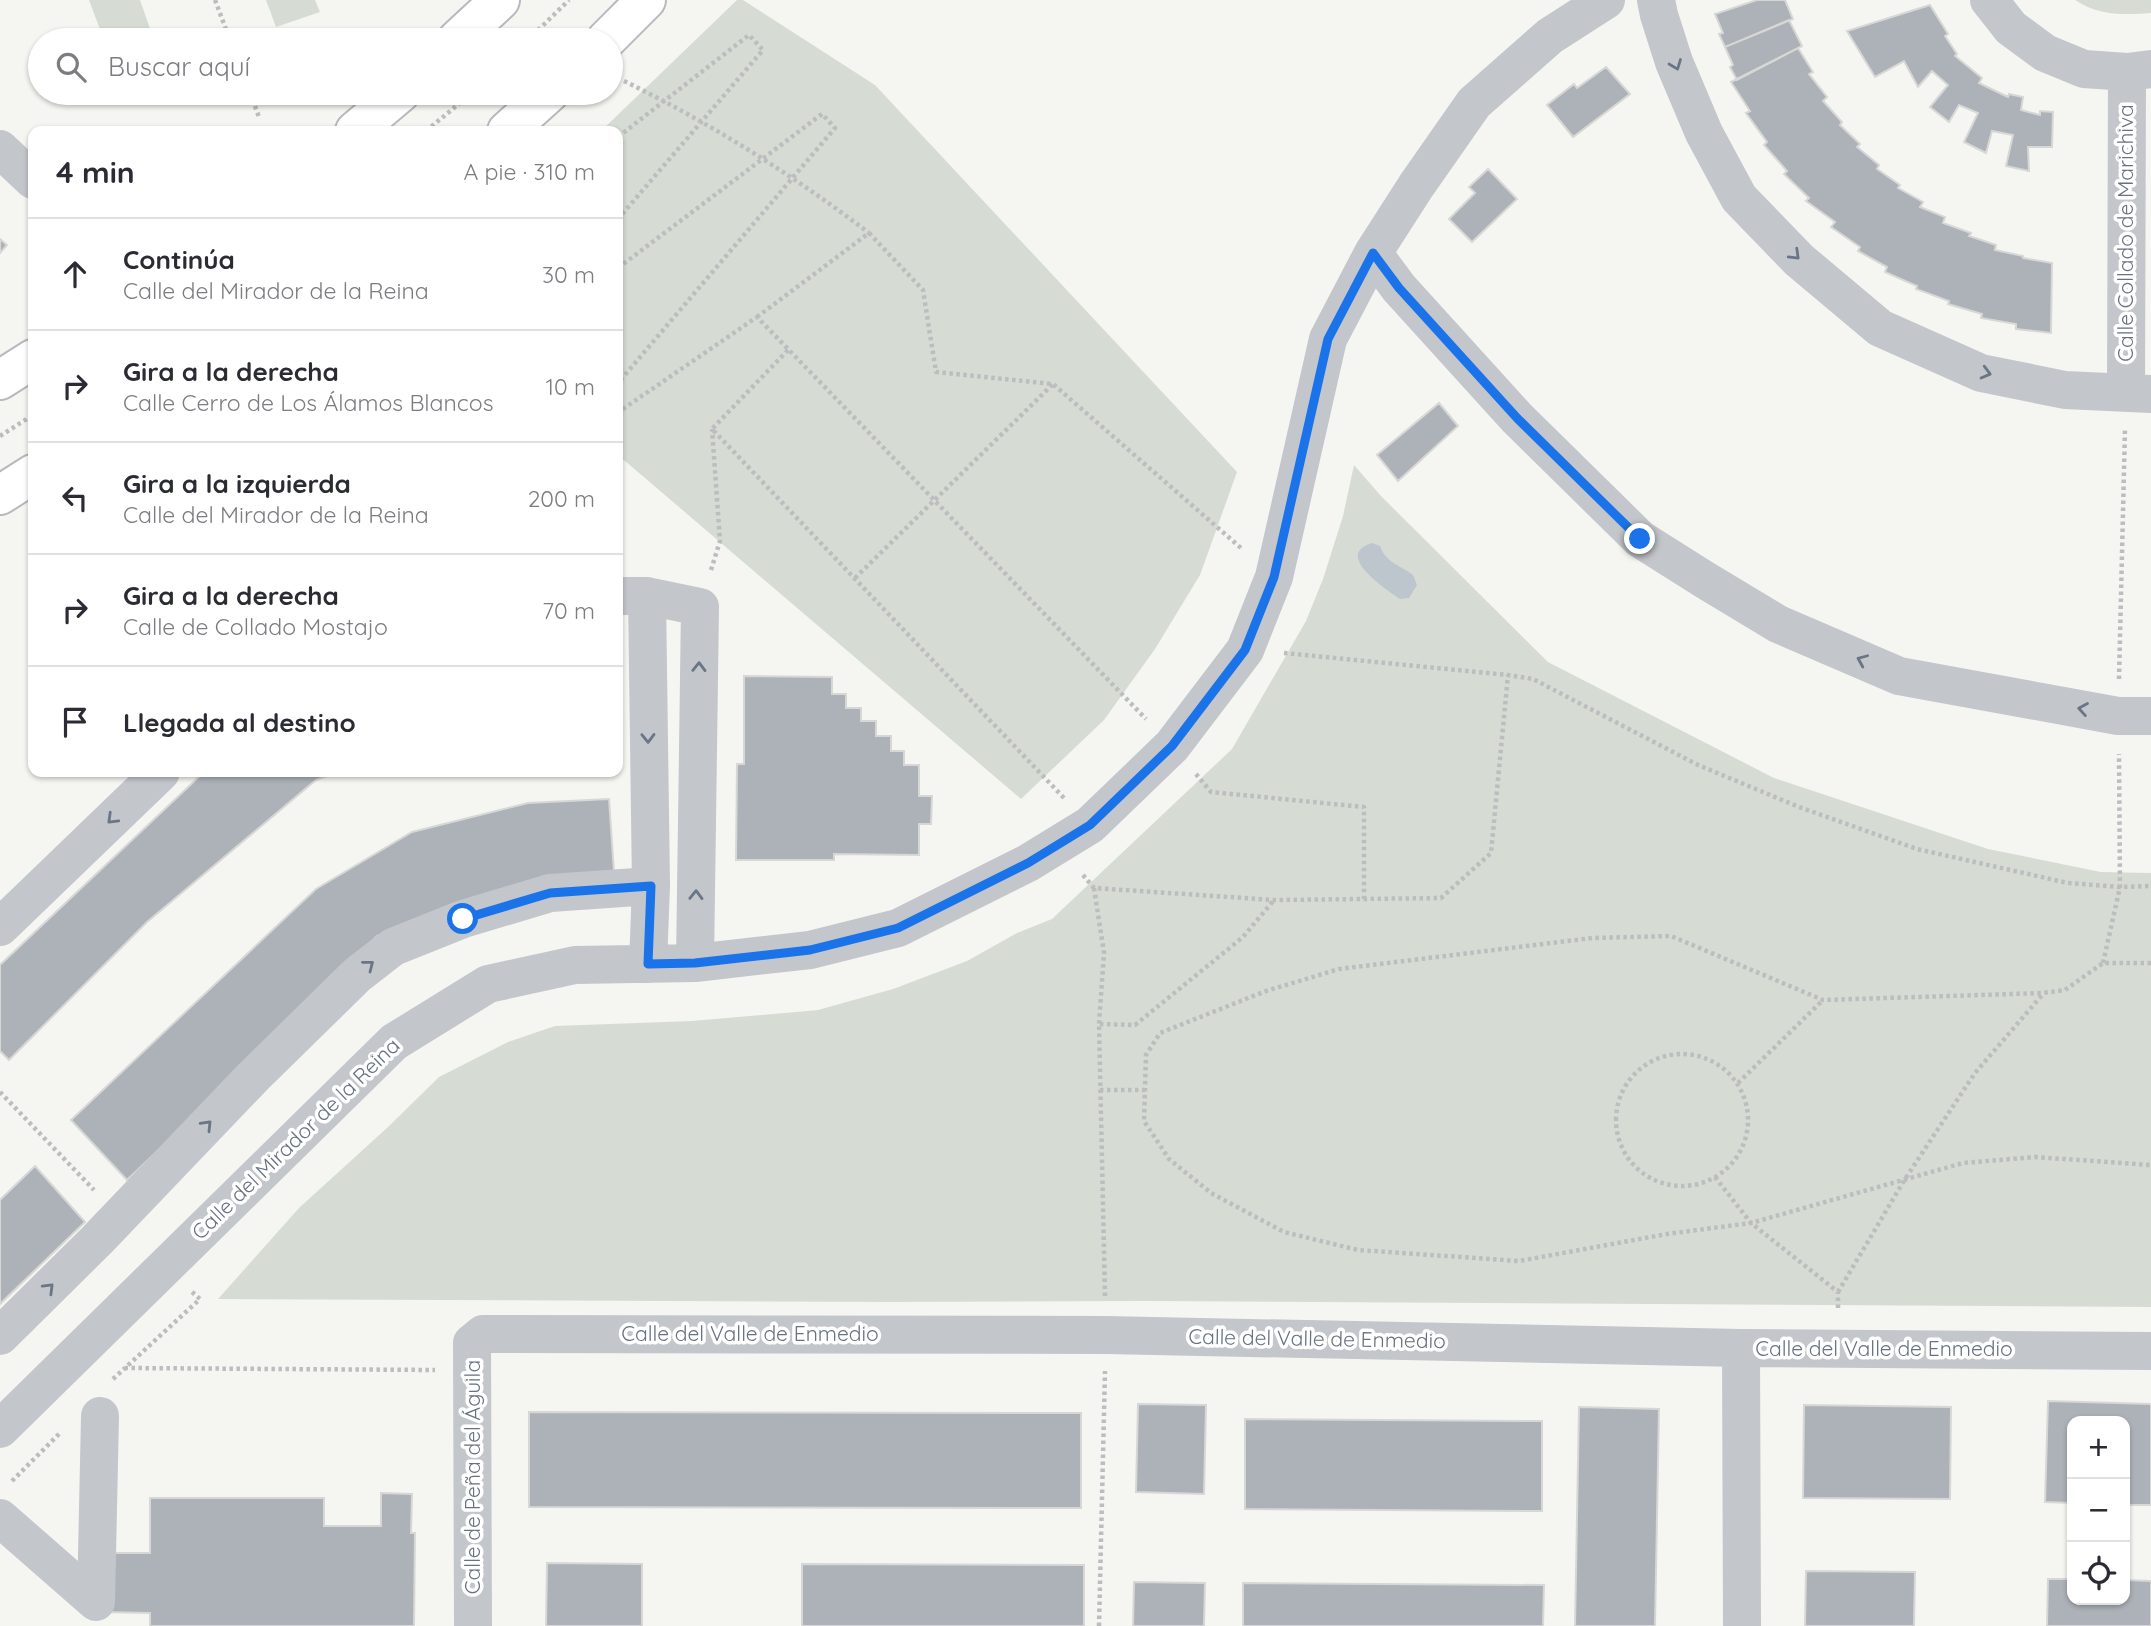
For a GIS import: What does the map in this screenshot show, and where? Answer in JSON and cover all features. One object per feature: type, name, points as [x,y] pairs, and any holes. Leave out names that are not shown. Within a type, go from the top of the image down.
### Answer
[{"type":"street","points":[[470,28],[500,0]]},
{"type":"street","points":[[618,28],[646,0]]},
{"type":"street","name":"Calle del Mirador de la Reina","points":[[0,1429],[394,1042],[488,984],[575,965],[695,963],[810,950],[898,928],[1028,863],[1090,825],[1172,746],[1245,650],[1274,577],[1328,339],[1373,253],[1474,103],[1550,36],[1606,0]]},
{"type":"street","points":[[1656,0],[1674,62],[1704,133],[1739,198],[1799,260],[1870,320],[1880,328],[1981,373],[2065,390],[2138,393]]},
{"type":"street","points":[[1989,0],[2011,28],[2045,53],[2084,69],[2139,71]]},
{"type":"street","name":"Calle Collado de Marichiva","points":[[2138,393],[2139,71]]},
{"type":"street","points":[[361,126],[386,105]]},
{"type":"street","points":[[513,126],[536,105]]},
{"type":"street","points":[[0,149],[28,175]]},
{"type":"street","points":[[1373,253],[1399,288],[1517,418],[1640,539],[1704,580],[1778,624],[1899,676],[2135,716]]},
{"type":"street","points":[[0,380],[28,362]]},
{"type":"street","points":[[0,495],[28,477]]},
{"type":"street","points":[[648,964],[651,886],[633,596],[700,607],[695,963]]},
{"type":"street","points":[[0,926],[156,777]]},
{"type":"street","points":[[0,1336],[97,1240],[252,1078],[357,975],[393,947],[463,919],[550,893],[651,886]]},
{"type":"street","name":"Calle del Valle de Enmedio","points":[[483,1334],[1106,1335],[1741,1348],[2151,1351]]},
{"type":"street","name":"Calle de Peña del Águila","points":[[473,1626],[472,1343],[483,1334]]},
{"type":"street","points":[[1741,1348],[1742,1626]]},
{"type":"street","points":[[0,1518],[96,1602],[100,1416]]},
{"type":"path","points":[[215,0],[226,28]]},
{"type":"path","points":[[540,28],[569,0]]},
{"type":"path","points":[[623,133],[749,35],[763,50],[623,213]]},
{"type":"path","points":[[624,81],[665,101],[763,159],[869,233],[923,290],[936,372],[1053,384],[1274,577]]},
{"type":"path","points":[[254,105],[259,117]]},
{"type":"path","points":[[432,126],[457,105]]},
{"type":"path","points":[[623,264],[822,114],[835,128],[623,377]]},
{"type":"path","points":[[623,406],[757,317],[869,233]]},
{"type":"path","points":[[757,317],[1172,746],[1211,792],[1364,807],[1364,899]]},
{"type":"path","points":[[700,607],[720,541],[712,429],[788,351]]},
{"type":"path","points":[[855,578],[1053,384]]},
{"type":"path","points":[[2103,963],[2120,887],[2135,716],[2138,393]]},
{"type":"path","points":[[0,436],[28,418]]},
{"type":"path","points":[[712,429],[1090,825]]},
{"type":"path","points":[[1245,650],[1508,674],[1533,679],[1698,765],[1799,807],[1917,849],[2068,883],[2120,887],[2151,886]]},
{"type":"path","points":[[1094,888],[1274,900],[1441,898],[1491,853],[1508,674]]},
{"type":"path","points":[[1056,846],[1094,888],[1104,953],[1099,1024],[1106,1335],[1099,1626]]},
{"type":"path","points":[[1099,1024],[1135,1025],[1243,937],[1274,900]]},
{"type":"path","points":[[2151,963],[2103,963],[2065,990],[2043,993],[1823,1000],[1671,936],[1592,938],[1339,969],[1266,991],[1160,1032],[1146,1055],[1144,1121],[1169,1159],[1211,1193],[1284,1232],[1358,1250],[1519,1261],[1667,1234],[1751,1223],[1963,1163],[2035,1157],[2151,1164]]},
{"type":"path","points":[[1839,1349],[1838,1292],[1905,1179],[1975,1073],[2043,993]]},
{"type":"path","points":[[1738,1083],[1823,1000]]},
{"type":"path","points":[[1669,1054],[1692,1054],[1713,1061],[1738,1083],[1748,1111],[1748,1130],[1742,1149],[1731,1165],[1715,1177],[1694,1185],[1670,1186],[1649,1178],[1631,1163],[1618,1143],[1615,1120],[1618,1097],[1629,1077],[1647,1062],[1669,1054]]},
{"type":"path","points":[[1100,1090],[1145,1090]]},
{"type":"path","points":[[0,1092],[119,1216]]},
{"type":"path","points":[[1715,1177],[1751,1223],[1838,1292]]},
{"type":"path","points":[[166,1265],[200,1299],[125,1367],[472,1371]]},
{"type":"shaded area","points":[[89,0],[140,0],[150,28],[100,28]]},
{"type":"shaded area","points":[[266,0],[315,0],[320,12],[276,27]]},
{"type":"shaded area","points":[[737,0],[743,0],[875,85],[1237,472],[1200,575],[1155,649],[1104,720],[1021,799],[623,459],[623,126],[606,126]]},
{"type":"shaded area","points":[[2075,0],[2151,0],[2151,13],[2102,12]]},
{"type":"shaded area","points":[[1354,465],[1381,496],[1548,662],[1774,778],[1988,849],[2101,872],[2151,873],[2151,1307],[218,1299],[299,1208],[439,1077],[508,1042],[555,1026],[692,1021],[818,1010],[893,989],[967,961],[1017,933],[1052,919],[1232,749],[1306,621],[1343,516]]},
{"type":"shaded area","points":[[1372,543],[1380,546],[1390,560],[1413,575],[1417,585],[1409,598],[1400,599],[1366,572],[1358,555],[1361,548]]},
{"type":"building","points":[[1757,0],[1785,0],[1793,19],[1725,47],[1719,34],[1723,33],[1715,14]]},
{"type":"building","points":[[1930,5],[1948,34],[1945,36],[1957,54],[1955,56],[1982,78],[1979,83],[2008,97],[2009,94],[2023,97],[2021,110],[2040,115],[2040,111],[2053,112],[2052,147],[2028,147],[2029,171],[2006,166],[2013,135],[1992,131],[1986,153],[1964,142],[1978,113],[1959,105],[1949,122],[1930,107],[1948,85],[1932,71],[1918,87],[1904,61],[1875,77],[1847,31]]},
{"type":"building","points":[[1789,20],[1802,46],[1737,80],[1730,67],[1733,65],[1725,47]]},
{"type":"building","points":[[1798,48],[1813,72],[1809,74],[1827,97],[1823,101],[1842,122],[1840,125],[1860,144],[1857,147],[1879,165],[1877,169],[1900,185],[1898,188],[1923,202],[1920,207],[1945,217],[1943,223],[1971,233],[1969,236],[1996,245],[1995,250],[2052,263],[2051,333],[2016,329],[2016,324],[1981,318],[1982,314],[1948,304],[1949,301],[1916,289],[1917,286],[1885,272],[1887,267],[1858,251],[1860,247],[1831,227],[1835,222],[1806,201],[1809,198],[1784,174],[1787,171],[1764,145],[1767,142],[1746,113],[1750,111],[1731,82]]},
{"type":"building","points":[[1606,67],[1630,94],[1573,137],[1547,105],[1574,84],[1577,88]]},
{"type":"building","points":[[1488,169],[1517,199],[1472,242],[1449,219],[1475,193],[1469,187]]},
{"type":"building","points":[[0,239],[7,245],[0,253]]},
{"type":"building","points":[[1439,403],[1458,426],[1398,481],[1377,455]]},
{"type":"building","points":[[744,676],[832,677],[832,694],[846,694],[846,708],[861,708],[861,721],[876,721],[876,736],[891,736],[891,751],[904,751],[904,765],[919,765],[919,796],[932,796],[931,824],[919,824],[919,855],[834,854],[834,860],[736,860],[737,764],[744,764]]},
{"type":"building","points":[[199,777],[324,777],[316,780],[147,922],[9,1060],[0,1051],[0,965]]},
{"type":"building","points":[[609,799],[614,872],[377,936],[298,1017],[127,1180],[71,1120],[316,889],[412,832],[528,803]]},
{"type":"building","points":[[35,1166],[85,1222],[0,1304],[0,1200]]},
{"type":"building","points":[[2048,1401],[2151,1404],[2151,1505],[2130,1505],[2130,1416],[2067,1416],[2067,1503],[2045,1502]]},
{"type":"building","points":[[1138,1404],[1206,1405],[1204,1494],[1136,1492]]},
{"type":"building","points":[[1804,1405],[1951,1407],[1950,1499],[1803,1498]]},
{"type":"building","points":[[1579,1407],[1659,1409],[1655,1626],[1575,1626]]},
{"type":"building","points":[[529,1412],[1081,1413],[1081,1508],[529,1507]]},
{"type":"building","points":[[1245,1419],[1542,1421],[1542,1511],[1245,1509]]},
{"type":"building","points":[[381,1493],[412,1494],[411,1533],[415,1533],[414,1626],[150,1626],[150,1613],[102,1612],[102,1553],[150,1553],[150,1498],[324,1498],[324,1526],[381,1526]]},
{"type":"building","points":[[547,1563],[642,1564],[642,1626],[546,1626]]},
{"type":"building","points":[[802,1564],[1084,1565],[1084,1626],[802,1626]]},
{"type":"building","points":[[1806,1571],[1915,1572],[1914,1626],[1805,1626]]},
{"type":"building","points":[[2048,1579],[2067,1579],[2067,1605],[2130,1605],[2130,1580],[2151,1581],[2151,1626],[2047,1626]]},
{"type":"building","points":[[1134,1582],[1205,1583],[1204,1626],[1133,1626]]},
{"type":"building","points":[[1243,1583],[1544,1585],[1543,1626],[1243,1626]]},
{"type":"route","points":[[463,919],[550,893],[651,886],[648,964],[695,963],[810,950],[898,928],[1028,863],[1090,825],[1172,746],[1245,650],[1274,577],[1328,339],[1373,253],[1399,288],[1517,418],[1640,539]]}]
